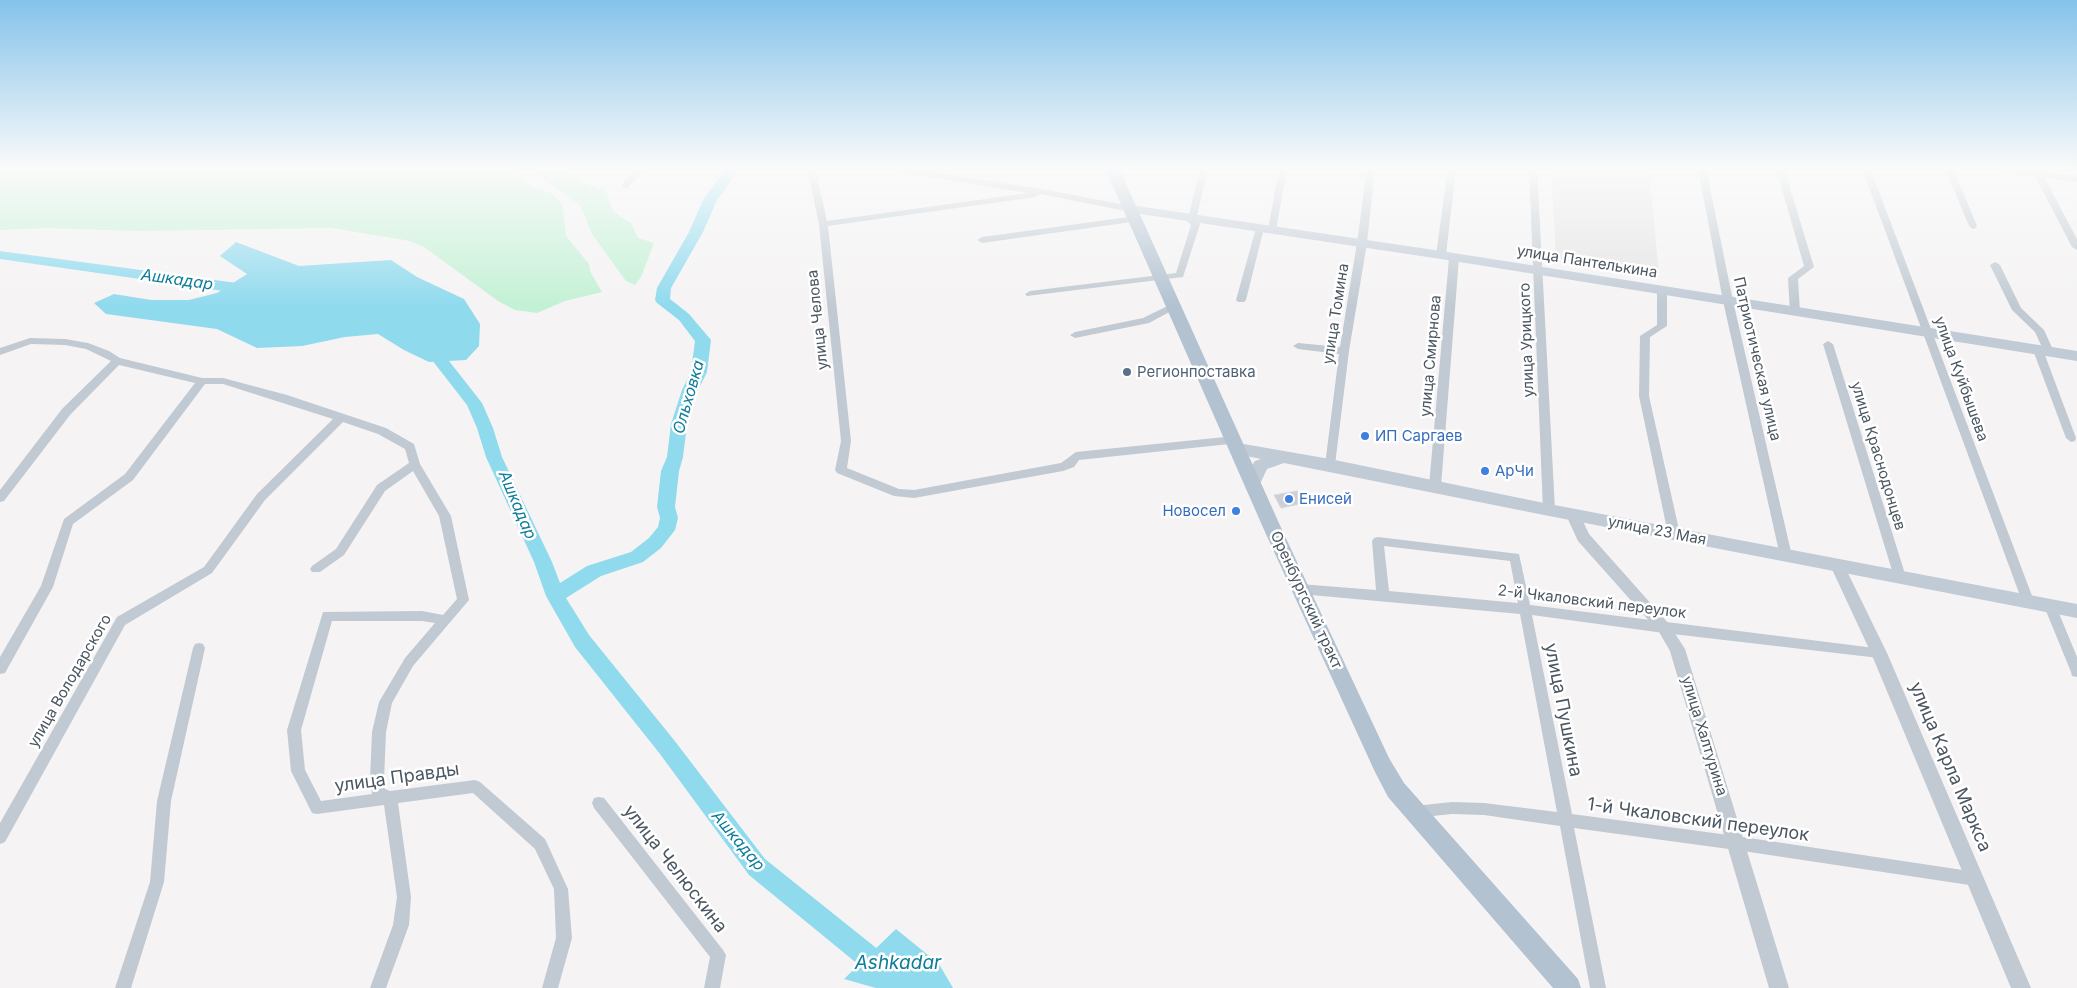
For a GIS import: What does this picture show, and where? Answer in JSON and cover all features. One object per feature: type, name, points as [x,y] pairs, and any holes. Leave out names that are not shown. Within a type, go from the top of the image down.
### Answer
[{"type":"main road","name":"Оренбургский тракт","points":[[1134,214],[1300,589],[1382,765],[1396,790],[1569,988]]},
{"type":"main road","name":"улица Пантелькина","points":[[1135,214],[1190,218],[1362,243],[2077,356]]},
{"type":"main road","name":"улица 23 Мая","points":[[1236,444],[1285,456],[1573,515],[2077,611]]},
{"type":"main road","points":[[1253,482],[1256,472],[1261,465],[1285,456]]},
{"type":"street","name":"улица Челова","points":[[821,214],[846,441],[841,470],[898,492],[914,494],[1063,466],[1070,464],[1076,456],[1236,444]]},
{"type":"street","points":[[823,224],[892,214]]},
{"type":"street","points":[[982,240],[1133,214]]},
{"type":"street","points":[[1030,294],[1160,276],[1180,275],[1196,224],[1190,218],[1191,214]]},
{"type":"street","points":[[1240,300],[1270,214]]},
{"type":"street","name":"улица Томина","points":[[1330,464],[1344,351],[1365,214]]},
{"type":"street","name":"улица Смирнова","points":[[1435,486],[1450,214]]},
{"type":"street","name":"улица Урицкого","points":[[1536,214],[1549,510]]},
{"type":"street","name":"Патриотическая улица","points":[[1711,214],[1728,301],[1786,556]]},
{"type":"street","points":[[1794,214],[1809,267],[1793,278],[1795,312]]},
{"type":"street","name":"улица Куйбышева","points":[[1883,214],[2028,601]]},
{"type":"street","points":[[1967,214],[1972,226]]},
{"type":"street","points":[[2060,214],[2077,247]]},
{"type":"street","points":[[1995,266],[2017,310],[2039,330],[2043,351],[2071,438]]},
{"type":"street","points":[[1662,290],[1662,326],[1645,336],[1644,396],[1674,534]]},
{"type":"street","points":[[1075,335],[1146,321],[1174,306]]},
{"type":"street","points":[[2,354],[30,341],[65,342],[88,346],[105,353],[117,361],[202,381],[223,381],[284,398],[382,431],[410,446],[415,464],[445,516],[463,600],[409,662],[386,702],[379,732],[377,780],[379,793],[390,798],[404,898],[400,926],[378,988]]},
{"type":"street","name":"улица Краснодонцев","points":[[1828,344],[1900,577]]},
{"type":"street","points":[[1298,346],[1344,351]]},
{"type":"street","points":[[0,498],[66,412],[117,361]]},
{"type":"street","points":[[0,670],[47,587],[68,522],[129,477],[202,381]]},
{"type":"street","name":"улица Володарского","points":[[0,837],[121,621],[208,570],[261,497],[340,418]]},
{"type":"street","points":[[316,568],[340,552],[381,488],[415,464]]},
{"type":"street","name":"улица Халтурина","points":[[1573,515],[1583,537],[1664,628],[1677,649],[1778,988]]},
{"type":"street","name":"улица Пушкина","points":[[1383,595],[1378,541],[1515,558],[1598,988]]},
{"type":"street","name":"улица Карла Маркса","points":[[1837,565],[1879,653],[2021,988]]},
{"type":"street","name":"2-й Чкаловский переулок","points":[[1300,589],[1524,609],[1664,628],[1879,653]]},
{"type":"street","points":[[2050,606],[2077,672]]},
{"type":"street","name":"улица Правды","points":[[445,620],[422,616],[327,616],[294,730],[298,771],[317,808],[475,786],[540,844],[561,889],[564,938],[550,988]]},
{"type":"street","points":[[123,988],[156,882],[164,801],[199,648]]},
{"type":"street","name":"улица Челюскина","points":[[599,803],[718,955],[712,988]]},
{"type":"street","name":"1-й Чкаловский переулок","points":[[1414,812],[1452,808],[1484,809],[1736,843],[1976,879]]},
{"type":"shaded area","points":[[1554,214],[1653,214],[1659,275],[1556,258]]},
{"type":"green space","points":[[0,214],[563,214],[566,236],[589,264],[590,271],[602,292],[565,301],[537,313],[515,310],[498,301],[424,247],[410,241],[331,228],[138,231],[48,228],[0,230]]},
{"type":"green space","points":[[584,214],[616,214],[631,223],[638,238],[654,243],[641,277],[635,285],[626,281],[592,234]]},
{"type":"water","points":[[236,242],[299,266],[391,260],[417,277],[464,299],[480,324],[479,346],[466,360],[429,362],[404,350],[378,334],[345,337],[302,346],[257,348],[217,329],[106,314],[94,303],[114,294],[151,300],[189,300],[217,293],[247,274],[220,256]]},
{"type":"water","name":"Ashkadar","points":[[896,929],[939,964],[953,988],[876,988],[844,979]]},
{"type":"building","name":"Енисей","points":[[1297,491],[1304,503],[1281,508],[1274,495]]},
{"type":"waterway","name":"Ольховка","points":[[555,596],[594,571],[637,557],[655,543],[666,530],[669,518],[666,507],[670,471],[675,457],[679,424],[690,390],[699,372],[703,340],[684,317],[662,300],[664,288],[696,232],[704,214]]},
{"type":"waterway","name":"Ашкадар","points":[[0,255],[252,290]]},
{"type":"waterway","name":"Ашкадар","points":[[426,342],[474,403],[485,428],[494,457],[543,562],[555,596]]},
{"type":"waterway","name":"Ашкадар","points":[[555,596],[582,641],[667,747],[757,867],[906,988]]},
{"type":"place","name":"Регионпоставка","points":[[1127,372]]},
{"type":"place","name":"ИП Саргаев","points":[[1365,436]]},
{"type":"place","name":"АрЧи","points":[[1485,471]]},
{"type":"place","name":"Енисей","points":[[1289,499]]},
{"type":"place","name":"Новосел","points":[[1236,511]]}]
